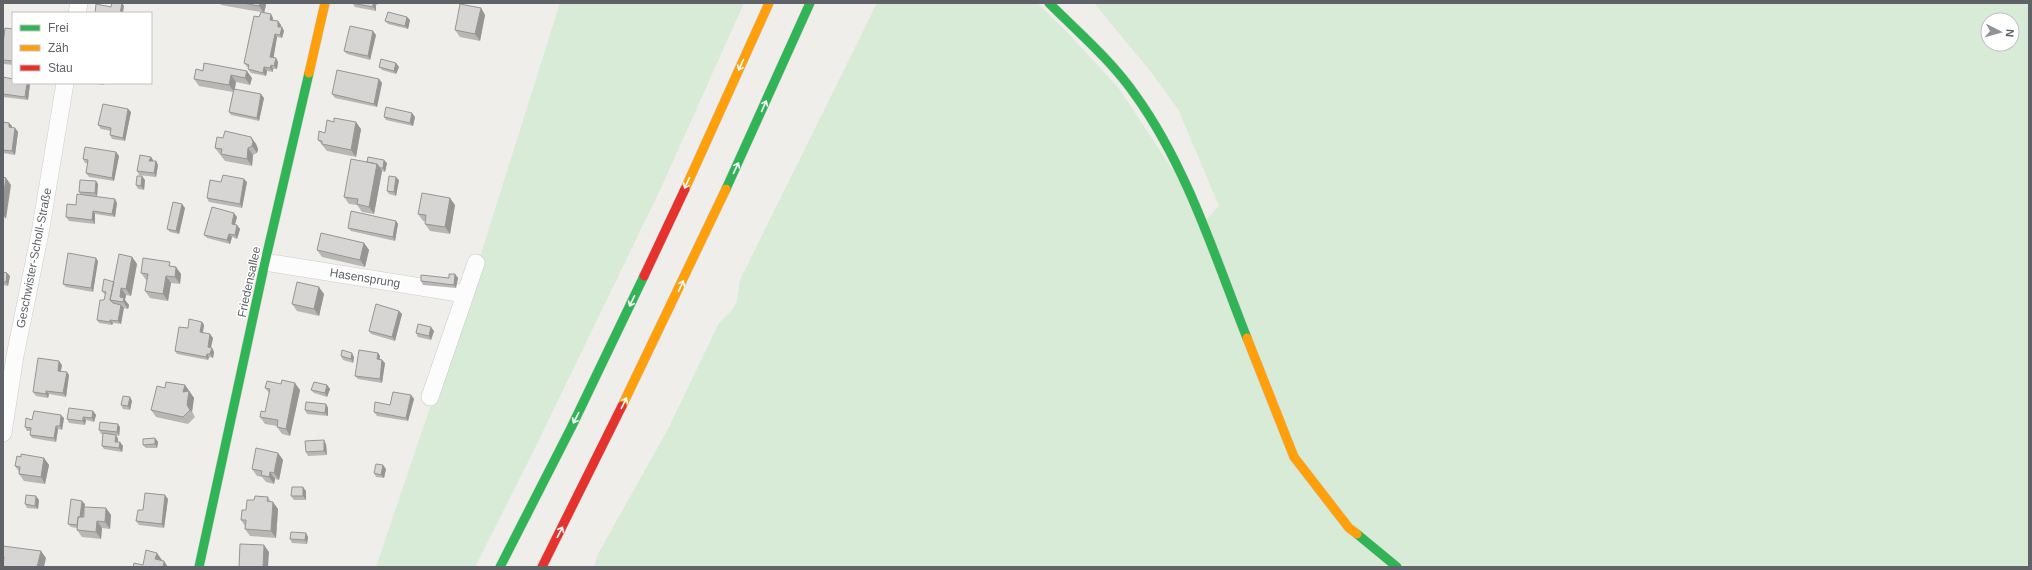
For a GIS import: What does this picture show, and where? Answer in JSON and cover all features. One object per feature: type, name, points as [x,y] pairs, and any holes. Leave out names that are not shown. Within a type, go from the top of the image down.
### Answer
[{"type":"main road","name":"Friedensallee","points":[[199,567],[265,262],[325,3]]},
{"type":"main road","points":[[500,567],[579,412],[653,259],[769,3]]},
{"type":"main road","points":[[542,567],[650,351],[748,141],[810,3]]},
{"type":"main road","points":[[1051,5],[1115,69],[1136,95],[1158,129],[1185,183],[1294,457],[1349,528],[1397,567]]},
{"type":"street","name":"Geschwister-Scholl-Straße","points":[[3,433],[9,356],[40,233],[65,84]]},
{"type":"street","name":"Hasensprung","points":[[265,262],[465,294]]},
{"type":"street","points":[[430,397],[476,263]]},
{"type":"green space","points":[[560,3],[744,3],[661,188],[533,452],[475,567],[376,567],[468,295]]},
{"type":"green space","points":[[877,3],[1037,3],[1062,27],[1118,87],[1206,220],[1219,206],[1178,109],[1151,72],[1094,3],[2029,3],[2029,567],[594,567],[598,554],[668,429],[719,323],[733,309],[737,301],[740,280]]},
{"type":"building","points":[[112,3],[122,3],[120,12],[95,12],[96,4],[111,7]]},
{"type":"building","points":[[243,3],[260,3],[259,6]]},
{"type":"building","points":[[352,3],[373,3],[373,7]]},
{"type":"building","points":[[460,4],[481,8],[475,34],[455,30]]},
{"type":"building","points":[[261,12],[271,14],[270,20],[278,21],[278,27],[282,27],[280,35],[275,34],[270,57],[276,58],[274,66],[271,65],[270,68],[264,67],[263,73],[248,69],[249,65],[244,63],[254,16],[259,17]]},
{"type":"building","points":[[388,12],[407,17],[405,26],[385,21]]},
{"type":"building","points":[[350,26],[373,31],[368,56],[344,51]]},
{"type":"building","points":[[5,28],[12,29],[12,61],[3,60]]},
{"type":"building","points":[[381,59],[396,63],[394,71],[379,67]]},
{"type":"building","points":[[204,63],[247,71],[245,78],[231,75],[229,85],[194,79],[196,69],[203,71]]},
{"type":"building","points":[[337,70],[379,79],[374,104],[332,94]]},
{"type":"building","points":[[3,77],[12,79],[12,84],[27,84],[25,97],[3,94]]},
{"type":"building","points":[[234,89],[261,94],[257,118],[229,112]]},
{"type":"building","points":[[103,104],[128,109],[123,138],[110,135],[111,128],[98,125]]},
{"type":"building","points":[[386,107],[412,113],[410,123],[384,117]]},
{"type":"building","points":[[334,118],[356,122],[351,150],[322,144],[322,141],[318,140],[319,131],[325,133],[327,120],[334,122]]},
{"type":"building","points":[[3,122],[9,123],[9,127],[15,128],[12,151],[3,150]]},
{"type":"building","points":[[225,131],[251,137],[253,142],[252,146],[248,148],[247,159],[221,154],[222,149],[215,148],[217,137],[223,138]]},
{"type":"building","points":[[85,147],[116,152],[112,178],[86,173],[88,160],[83,159]]},
{"type":"building","points":[[140,155],[151,157],[149,161],[156,161],[154,173],[137,171]]},
{"type":"building","points":[[368,157],[384,160],[383,168],[380,168],[377,164],[367,162]]},
{"type":"building","points":[[351,159],[377,164],[369,207],[357,204],[358,199],[344,197]]},
{"type":"building","points":[[223,175],[244,179],[240,204],[207,198],[210,180],[221,182]]},
{"type":"building","points":[[137,176],[142,176],[141,186],[136,185]]},
{"type":"building","points":[[389,176],[396,177],[394,192],[387,191]]},
{"type":"building","points":[[3,177],[6,178],[3,198]]},
{"type":"building","points":[[80,180],[96,181],[95,193],[79,192]]},
{"type":"building","points":[[422,193],[450,198],[445,227],[425,224],[426,215],[418,214]]},
{"type":"building","points":[[77,194],[115,199],[112,214],[93,211],[92,220],[66,217],[67,204],[76,205]]},
{"type":"building","points":[[173,202],[182,204],[176,231],[167,229]]},
{"type":"building","points":[[212,207],[234,213],[232,224],[237,225],[235,235],[229,234],[227,240],[204,235]]},
{"type":"building","points":[[351,211],[396,221],[393,237],[348,228]]},
{"type":"building","points":[[321,233],[364,243],[360,260],[317,250]]},
{"type":"building","points":[[68,253],[96,258],[91,288],[63,284]]},
{"type":"building","points":[[119,254],[132,257],[126,289],[121,288],[120,297],[124,298],[123,302],[110,300]]},
{"type":"building","points":[[143,258],[170,262],[169,266],[176,267],[175,277],[166,276],[163,294],[145,291],[148,274],[141,273]]},
{"type":"building","points":[[3,272],[7,273],[6,282],[3,282]]},
{"type":"building","points":[[449,274],[455,274],[454,285],[421,281],[421,275],[449,278]]},
{"type":"building","points":[[104,279],[114,282],[110,300],[113,303],[121,305],[118,321],[110,320],[110,322],[97,320],[100,300],[104,300],[106,292],[102,291]]},
{"type":"building","points":[[297,282],[319,287],[314,309],[292,304]]},
{"type":"building","points":[[376,304],[399,311],[392,337],[369,331]]},
{"type":"building","points":[[189,319],[202,322],[200,332],[210,334],[208,347],[212,348],[210,354],[207,354],[206,357],[175,351],[179,327],[188,328]]},
{"type":"building","points":[[418,324],[431,327],[429,336],[416,333]]},
{"type":"building","points":[[342,350],[352,353],[351,359],[341,356]]},
{"type":"building","points":[[359,350],[378,353],[377,359],[382,360],[380,379],[355,376]]},
{"type":"building","points":[[38,358],[59,361],[58,371],[67,372],[63,393],[46,391],[46,394],[33,392]]},
{"type":"building","points":[[282,380],[295,383],[286,429],[277,427],[278,420],[260,417],[261,411],[265,412],[270,389],[265,388],[267,381],[281,384]]},
{"type":"building","points":[[166,382],[185,385],[183,392],[189,391],[187,405],[190,410],[183,417],[151,410],[157,386],[165,388]]},
{"type":"building","points":[[314,382],[327,385],[325,393],[311,390]]},
{"type":"building","points":[[393,392],[411,395],[406,418],[374,412],[375,402],[390,405]]},
{"type":"building","points":[[123,396],[130,397],[128,406],[121,405]]},
{"type":"building","points":[[306,402],[326,404],[325,413],[305,410]]},
{"type":"building","points":[[69,408],[93,411],[92,418],[83,417],[83,421],[67,419]]},
{"type":"building","points":[[34,411],[61,415],[60,426],[56,426],[54,438],[30,435],[31,428],[25,427],[26,418],[32,420]]},
{"type":"building","points":[[100,422],[118,424],[117,432],[99,430]]},
{"type":"building","points":[[103,433],[116,435],[115,442],[120,442],[119,448],[102,446]]},
{"type":"building","points":[[155,438],[155,444],[143,445],[143,439]]},
{"type":"building","points":[[324,440],[324,451],[306,452],[305,441]]},
{"type":"building","points":[[256,448],[278,453],[274,473],[270,472],[269,477],[261,475],[262,471],[252,469]]},
{"type":"building","points":[[21,454],[44,458],[41,477],[19,474],[20,467],[15,466],[17,456],[21,457]]},
{"type":"building","points":[[376,464],[383,465],[381,475],[374,473]]},
{"type":"building","points":[[292,487],[303,487],[303,496],[291,496]]},
{"type":"building","points":[[145,493],[165,495],[162,524],[136,521],[138,510],[143,510]]},
{"type":"building","points":[[26,495],[36,496],[35,506],[25,504]]},
{"type":"building","points":[[255,496],[268,497],[267,501],[273,502],[271,531],[245,529],[246,520],[241,520],[242,510],[246,510],[247,500],[254,500]]},
{"type":"building","points":[[71,499],[82,501],[80,517],[78,517],[77,525],[68,524]]},
{"type":"building","points":[[84,507],[106,508],[105,522],[97,521],[96,532],[77,530],[78,517],[84,517]]},
{"type":"building","points":[[291,532],[306,533],[305,540],[290,539]]},
{"type":"building","points":[[240,544],[264,545],[263,567],[239,567]]},
{"type":"building","points":[[3,546],[41,551],[37,567],[3,567]]},
{"type":"building","points":[[146,550],[157,553],[155,559],[164,561],[163,567],[133,567],[134,563],[143,565]]},
{"type":"traffic: fast","points":[[726,189],[810,3]]},
{"type":"traffic: fast","points":[[1049,3],[1095,48],[1127,83],[1154,123],[1170,152],[1199,213],[1247,338]]},
{"type":"traffic: fast","points":[[199,567],[265,262],[309,73]]},
{"type":"traffic: fast","points":[[500,567],[571,428],[644,276]]},
{"type":"traffic: fast","points":[[1357,534],[1397,567]]},
{"type":"traffic: slow","points":[[309,73],[325,3]]},
{"type":"traffic: slow","points":[[685,189],[769,3]]},
{"type":"traffic: slow","points":[[622,406],[726,189]]},
{"type":"traffic: slow","points":[[1247,338],[1294,457],[1349,528],[1357,534]]},
{"type":"traffic: jam","points":[[644,276],[685,189]]},
{"type":"traffic: jam","points":[[542,567],[622,406]]}]
